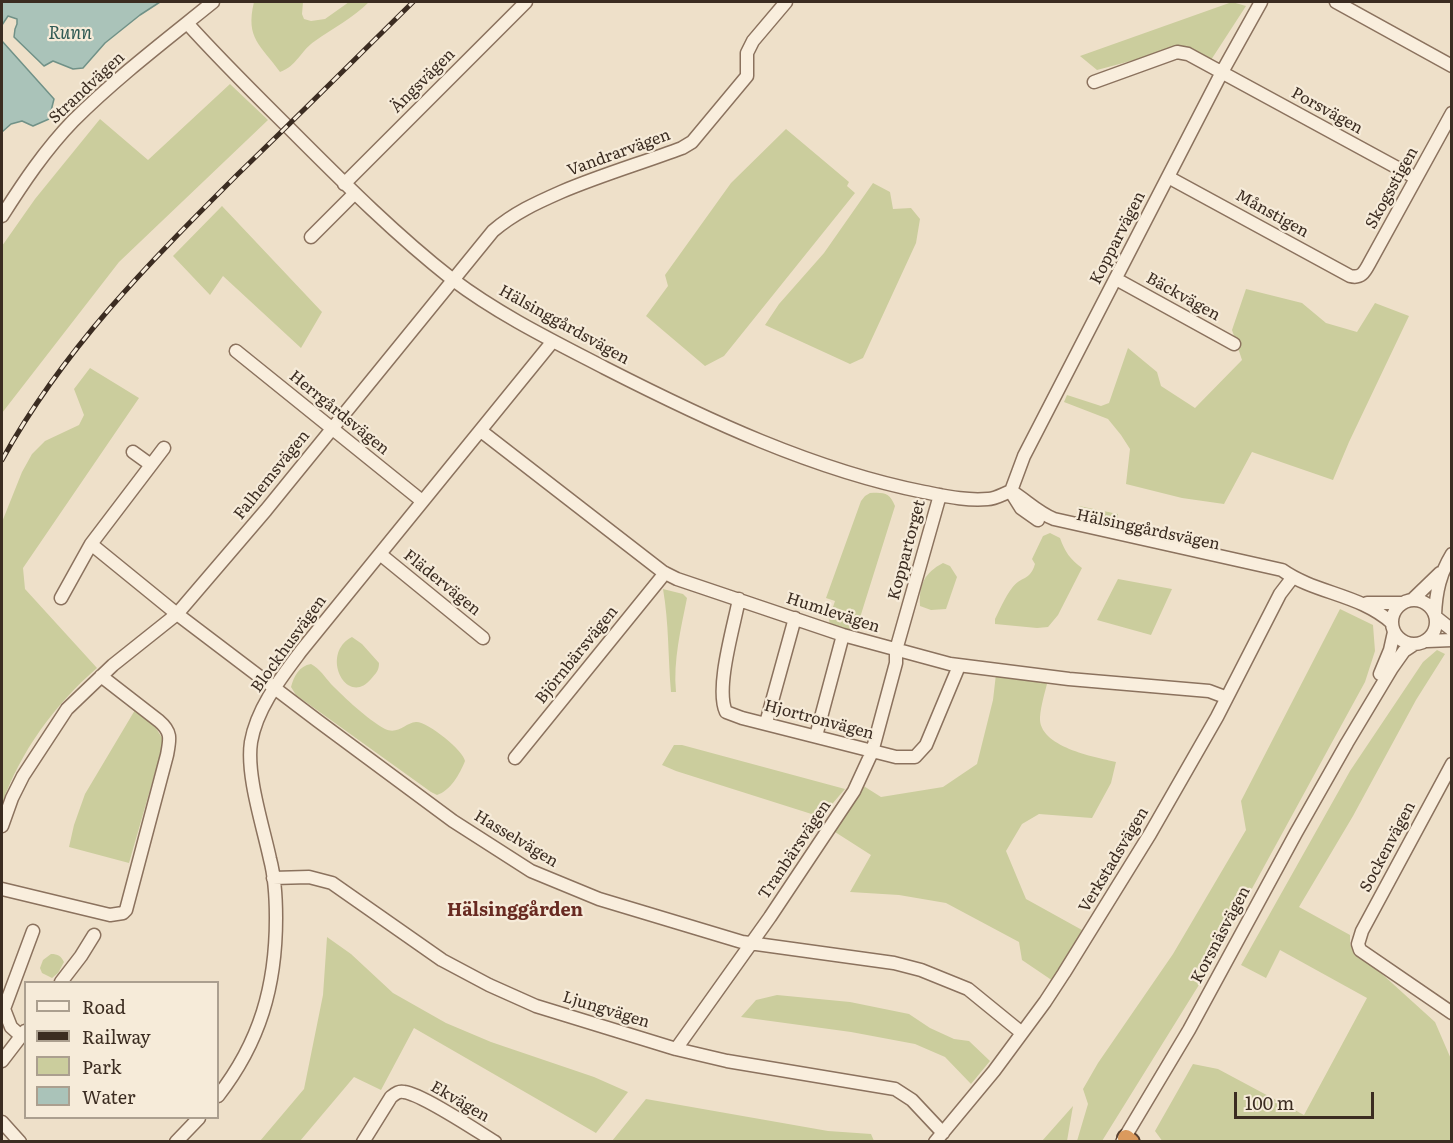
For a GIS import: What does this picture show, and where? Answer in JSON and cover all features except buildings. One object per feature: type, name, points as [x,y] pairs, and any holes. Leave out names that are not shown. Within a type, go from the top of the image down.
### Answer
[{"type":"street","name":"Strandvägen","points":[[2,216],[32,170],[72,122],[213,2]]},
{"type":"street","name":"Ängsvägen","points":[[344,184],[526,2]]},
{"type":"street","name":"Vandrarvägen","points":[[453,280],[487,238],[512,215],[599,176],[675,151],[693,142],[747,76],[747,53],[753,42],[786,2]]},
{"type":"street","name":"Kopparvägen","points":[[1011,491],[1024,456],[1260,2]]},
{"type":"street","points":[[1336,2],[1452,66]]},
{"type":"street","name":"Hälsinggårdsvägen","points":[[187,23],[354,194],[408,244],[453,280],[553,341],[650,391],[796,454],[866,477],[968,500],[990,499],[1011,491],[1025,499],[1033,508],[1054,519],[1274,567],[1380,612],[1393,627]]},
{"type":"street","name":"Porsvägen","points":[[1094,82],[1177,52],[1188,54],[1416,178]]},
{"type":"street","name":"Skogsstigen","points":[[1360,277],[1452,113]]},
{"type":"street","name":"Månstigen","points":[[1168,177],[1350,276],[1360,277]]},
{"type":"street","points":[[311,237],[354,194]]},
{"type":"street","name":"Bäckvägen","points":[[1116,279],[1234,344]]},
{"type":"street","name":"Falhemsvägen","points":[[2,826],[12,798],[43,744],[68,709],[101,676],[177,614],[453,280]]},
{"type":"street","name":"Blockhusvägen","points":[[219,1094],[247,1051],[264,1011],[270,990],[276,947],[273,878],[252,777],[250,754],[256,725],[274,688],[301,651],[553,341]]},
{"type":"street","name":"Herrgårdsvägen","points":[[236,351],[422,501]]},
{"type":"street","name":"Humlevägen","points":[[481,431],[665,573],[739,600],[843,635],[959,666],[1069,679],[1209,690],[1225,698]]},
{"type":"street","points":[[60,598],[91,544],[164,448]]},
{"type":"street","points":[[133,452],[151,465]]},
{"type":"street","name":"Koppartorget","points":[[896,650],[940,495]]},
{"type":"street","name":"Hasselvägen","points":[[91,544],[177,614],[274,688],[453,821],[531,871],[599,899],[750,944],[894,963],[928,972],[968,989],[1022,1033]]},
{"type":"street","name":"Flädervägen","points":[[380,554],[483,638]]},
{"type":"street","points":[[1427,641],[1435,630],[1436,592],[1441,573],[1452,554]]},
{"type":"street","name":"Björnbärsvägen","points":[[515,758],[665,573]]},
{"type":"street","points":[[1441,573],[1394,614],[1393,627],[1401,640],[1413,645],[1427,641],[1452,640]]},
{"type":"street","name":"Verkstadsvägen","points":[[939,1137],[1022,1033],[1064,973],[1150,834],[1217,717],[1280,594],[1293,577]]},
{"type":"street","name":"Hjortronvägen","points":[[739,600],[724,679],[724,704],[728,712],[872,752],[904,758],[915,757],[926,746],[959,666]]},
{"type":"street","points":[[1407,602],[1421,601],[1429,605],[1436,616],[1452,630]]},
{"type":"street","name":"Hälsinggårdsvägen","points":[[1362,603],[1407,602]]},
{"type":"street","points":[[766,723],[795,618]]},
{"type":"street","name":"Korsnäsvägen","points":[[1347,743],[1385,664],[1393,627]]},
{"type":"street","points":[[816,736],[843,635]]},
{"type":"street","name":"Korsnäsvägen","points":[[1126,1140],[1347,743],[1392,668],[1404,651],[1413,645]]},
{"type":"street","name":"Tranbärsvägen","points":[[676,1049],[839,816],[854,791],[872,752],[896,663],[896,650]]},
{"type":"street","points":[[2,889],[110,915],[123,913],[126,910],[170,736],[167,728],[159,721],[101,676]]},
{"type":"street","name":"Sockenvägen","points":[[1452,764],[1362,931],[1358,947],[1452,1013]]},
{"type":"street","name":"Ljungvägen","points":[[273,878],[309,877],[327,881],[442,960],[489,986],[536,1006],[676,1049],[727,1061],[895,1089],[912,1100],[939,1137]]},
{"type":"street","points":[[2,1060],[23,1033],[12,1027],[4,1010],[33,931]]},
{"type":"street","points":[[62,981],[94,935]]},
{"type":"street","name":"Ekvägen","points":[[363,1142],[391,1097],[403,1092],[423,1099],[495,1142]]},
{"type":"street","points":[[176,1142],[198,1119]]},
{"type":"street","points":[[2,1122],[20,1142]]},
{"type":"green space","points":[[254,2],[303,2],[304,19],[311,21],[325,19],[349,2],[369,2],[310,45],[291,66],[280,72],[256,41],[253,33]]},
{"type":"green space","points":[[1232,2],[1246,6],[1211,60],[1183,47],[1097,70],[1080,56]]},
{"type":"green space","points":[[230,84],[268,120],[119,262],[2,413],[2,246],[35,199],[100,119],[148,160]]},
{"type":"green space","points":[[786,129],[849,182],[847,186],[855,193],[724,356],[705,366],[646,316],[668,286],[665,275],[731,183]]},
{"type":"green space","points":[[873,183],[890,192],[893,209],[911,208],[920,219],[916,243],[863,358],[850,364],[765,325],[779,304],[824,253]]},
{"type":"green space","points":[[222,206],[322,312],[301,348],[223,276],[210,295],[173,256]]},
{"type":"green space","points":[[1246,289],[1302,303],[1326,323],[1357,332],[1375,303],[1409,316],[1333,480],[1252,452],[1224,504],[1182,498],[1126,484],[1130,449],[1121,435],[1108,419],[1064,402],[1067,395],[1101,406],[1109,403],[1128,348],[1157,372],[1161,386],[1195,408],[1242,360],[1232,330]]},
{"type":"green space","points":[[90,368],[139,398],[23,568],[25,589],[97,668],[67,697],[41,730],[19,766],[2,804],[2,522],[22,472],[32,454],[45,441],[79,425],[84,415],[74,389]]},
{"type":"green space","points":[[870,493],[886,494],[895,506],[858,624],[852,629],[841,630],[830,627],[829,619],[835,601],[826,598],[861,501]]},
{"type":"green space","points":[[1079,506],[1118,514],[1118,527],[1078,519]]},
{"type":"green space","points":[[1050,533],[1060,538],[1068,555],[1082,568],[1058,615],[1048,627],[995,624],[995,619],[1007,595],[1015,584],[1031,573],[1035,564],[1032,559],[1043,536]]},
{"type":"green space","points":[[943,563],[950,566],[957,577],[946,609],[931,610],[920,606],[920,592],[924,580],[931,571]]},
{"type":"green space","points":[[1118,579],[1172,589],[1151,635],[1097,620]]},
{"type":"green space","points":[[663,589],[683,594],[687,598],[677,657],[676,692],[671,692]]},
{"type":"green space","points":[[1340,609],[1373,625],[1375,651],[1365,682],[1202,980],[1102,1141],[1077,1141],[1088,1104],[1083,1089],[1098,1063],[1173,954],[1246,830],[1241,801]]},
{"type":"green space","points":[[352,637],[362,644],[379,663],[371,679],[362,686],[353,687],[346,683],[340,675],[337,665],[342,645]]},
{"type":"green space","points":[[1437,650],[1445,654],[1416,700],[1353,816],[1299,907],[1350,935],[1350,945],[1435,1022],[1451,1059],[1451,1141],[1163,1142],[1155,1131],[1193,1064],[1218,1069],[1304,1115],[1367,998],[1280,950],[1266,978],[1241,965],[1350,771],[1423,662]]},
{"type":"green space","points":[[311,664],[356,708],[385,729],[394,731],[412,723],[421,723],[452,744],[465,761],[450,786],[437,795],[431,792],[296,695],[291,687],[294,679],[300,669]]},
{"type":"green space","points":[[996,674],[1048,680],[1040,717],[1042,727],[1048,736],[1069,749],[1116,762],[1111,783],[1092,818],[1039,814],[1022,824],[1006,851],[1026,899],[1082,930],[1053,981],[1022,960],[1019,942],[946,903],[899,895],[850,892],[871,855],[835,832],[862,785],[881,797],[943,787],[977,764],[993,700]]},
{"type":"green space","points":[[135,710],[154,725],[164,741],[129,863],[69,847],[85,794]]},
{"type":"green space","points":[[674,745],[682,745],[845,789],[821,817],[662,765]]},
{"type":"green space","points":[[327,937],[351,954],[393,993],[446,1023],[491,1042],[594,1077],[628,1092],[596,1133],[414,1028],[381,1090],[354,1077],[300,1141],[260,1141],[304,1089],[323,995]]},
{"type":"green space","points":[[51,954],[56,954],[64,962],[52,978],[42,973],[40,968],[43,960]]},
{"type":"green space","points":[[777,995],[850,1002],[909,1014],[930,1028],[954,1039],[969,1041],[990,1061],[971,1084],[945,1057],[915,1044],[851,1032],[741,1017],[756,1000]]},
{"type":"green space","points":[[646,1099],[828,1131],[871,1134],[874,1141],[612,1141]]},
{"type":"green space","points":[[1073,1106],[1067,1141],[1042,1141]]},
{"type":"water","name":"Runn","points":[[2,2],[160,2],[105,43],[83,68],[73,69],[53,61],[44,66],[14,37],[17,19],[8,16],[2,25]]},
{"type":"water","name":"Runn","points":[[2,41],[54,99],[49,119],[33,126],[22,121],[11,124],[2,132]]},
{"type":"railway","points":[[2,460],[52,381],[80,344],[140,275],[238,174],[413,2]]},
{"type":"district","name":"Hälsinggården","points":[[515,911]]}]
